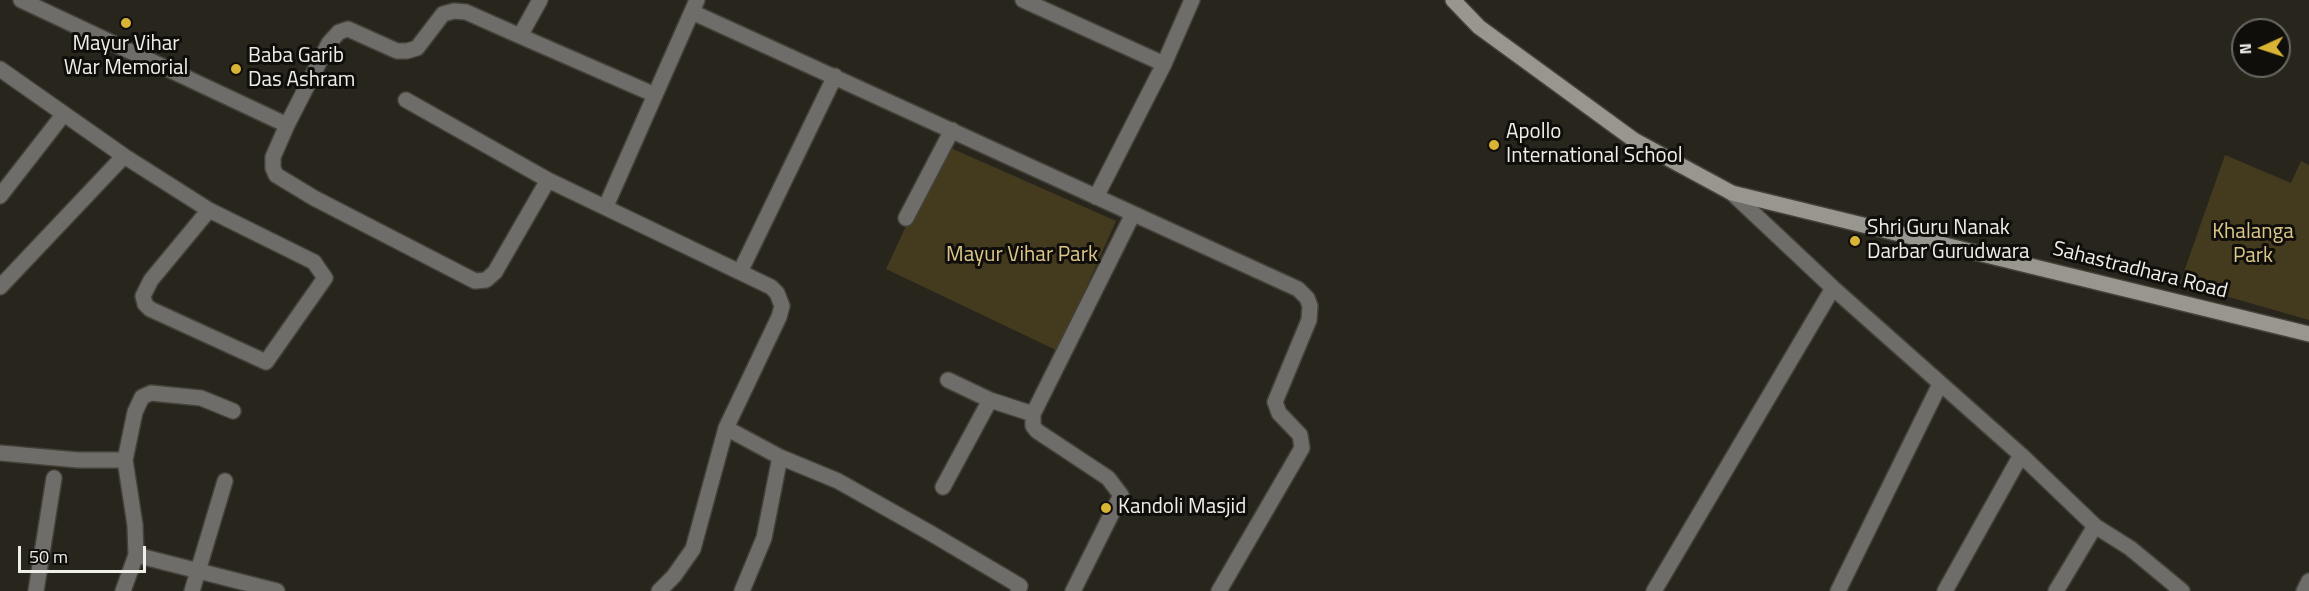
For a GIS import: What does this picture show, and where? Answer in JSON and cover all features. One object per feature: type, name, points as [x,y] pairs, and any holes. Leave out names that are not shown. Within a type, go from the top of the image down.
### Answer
[{"type":"main road","name":"Sahastradhara Road","points":[[1453,0],[1479,27],[1634,140],[1732,193],[2309,334]]},
{"type":"street","points":[[21,0],[287,124]]},
{"type":"street","points":[[520,36],[540,0]]},
{"type":"street","points":[[1023,0],[1164,64]]},
{"type":"street","points":[[1096,197],[1164,64],[1192,0]]},
{"type":"street","points":[[548,180],[495,272],[486,280],[475,281],[314,198],[276,175],[273,168],[273,157],[287,124],[329,43],[339,32],[348,29],[397,51],[417,48],[450,5],[653,94]]},
{"type":"street","points":[[606,206],[653,94],[694,6],[835,76],[1298,289],[1310,306],[1309,320],[1275,402],[1279,413],[1300,435],[1302,448],[1219,591]]},
{"type":"street","points":[[0,69],[63,115],[209,210],[314,262],[322,270],[325,278],[266,362],[150,309],[145,304],[143,296],[151,280],[209,210]]},
{"type":"street","points":[[740,272],[835,76]]},
{"type":"street","points":[[406,100],[548,180],[771,287],[782,306],[779,317],[726,428],[693,549],[675,576],[659,591]]},
{"type":"street","points":[[0,196],[63,115]]},
{"type":"street","points":[[906,218],[952,130]]},
{"type":"street","points":[[0,287],[124,156]]},
{"type":"street","points":[[1732,193],[1833,288],[2021,455],[2095,526],[2130,548],[2182,591]]},
{"type":"street","points":[[1073,591],[1121,495],[1108,478],[1037,431],[1033,426],[1033,414],[1133,214]]},
{"type":"street","points":[[1654,591],[1833,288]]},
{"type":"street","points":[[948,380],[990,400],[1033,414]]},
{"type":"street","points":[[1838,591],[1940,384]]},
{"type":"street","points":[[123,591],[136,555],[135,525],[125,460],[135,412],[142,397],[151,393],[201,398],[233,411]]},
{"type":"street","points":[[943,487],[990,400]]},
{"type":"street","points":[[726,428],[780,457],[838,481],[1022,589]]},
{"type":"street","points":[[0,453],[78,460],[125,460]]},
{"type":"street","points":[[1945,591],[2021,455]]},
{"type":"street","points":[[742,591],[764,538],[780,457]]},
{"type":"street","points":[[36,591],[54,478]]},
{"type":"street","points":[[192,591],[200,572],[225,481]]},
{"type":"street","points":[[2056,591],[2095,526]]},
{"type":"street","points":[[136,555],[277,591]]},
{"type":"street","points":[[2304,591],[2309,581]]},
{"type":"green space","name":"Mayur Vihar Park","points":[[944,145],[1116,221],[1058,351],[886,269]]},
{"type":"green space","name":"Khalanga Park","points":[[2225,155],[2291,183],[2301,161],[2309,165],[2309,320],[2180,283]]},
{"type":"place","name":"Mayur Vihar War Memorial","points":[[126,23]]},
{"type":"place","name":"Baba Garib Das Ashram","points":[[236,69]]},
{"type":"place","name":"Apollo International School","points":[[1494,145]]},
{"type":"place","name":"Shri Guru Nanak Darbar Gurudwara","points":[[1855,241]]},
{"type":"place","name":"Kandoli Masjid","points":[[1106,508]]}]
